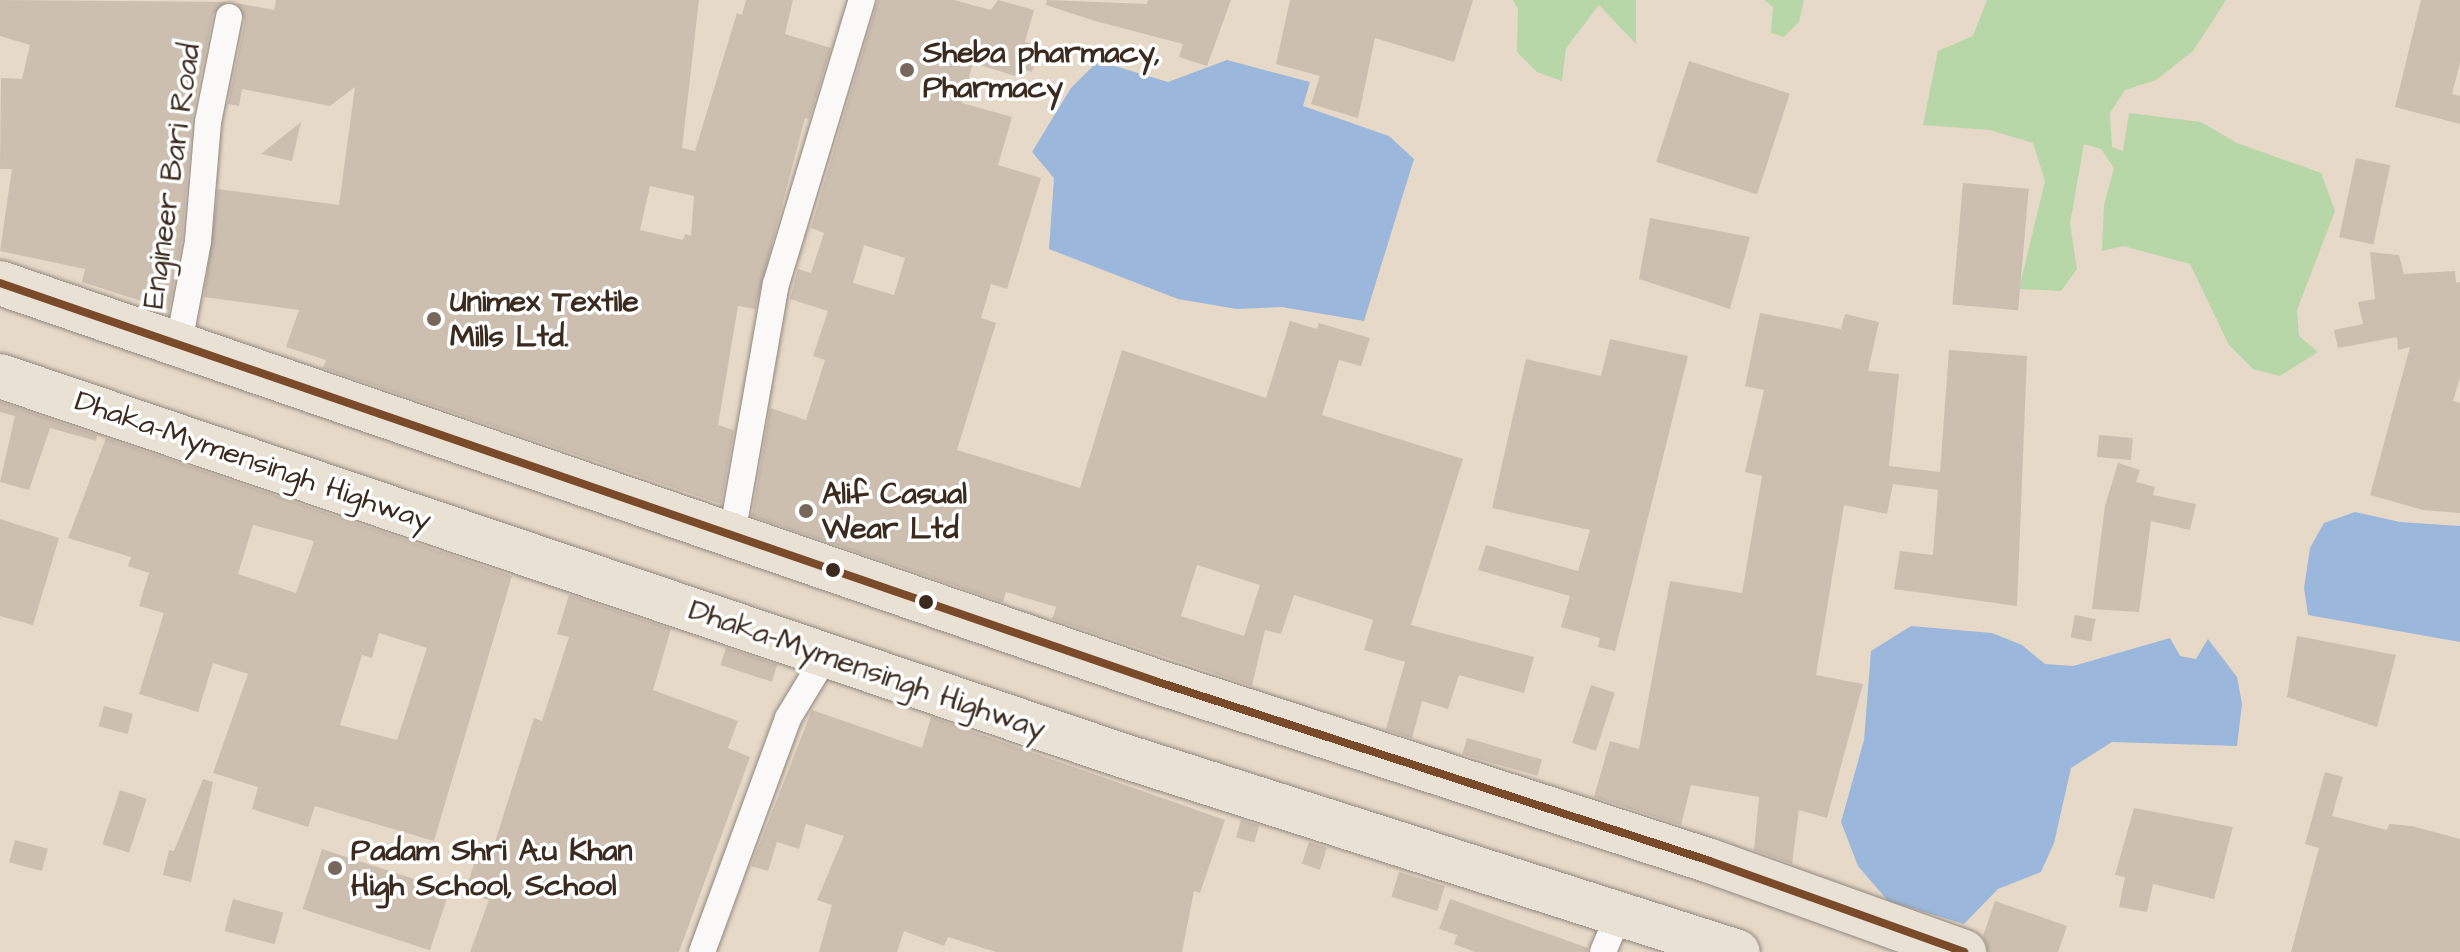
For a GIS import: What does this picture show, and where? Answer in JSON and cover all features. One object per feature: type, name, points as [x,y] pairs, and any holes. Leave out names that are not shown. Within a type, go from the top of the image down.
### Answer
[{"type":"highway","points":[[0,283],[1169,686],[1710,861],[1964,952]]},
{"type":"highway","name":"Dhaka-Mymensingh Highway","points":[[0,376],[825,657],[1127,757],[1620,911],[1738,952]]},
{"type":"street","points":[[732,535],[776,284],[862,0]]},
{"type":"street","name":"Engineer Bari Road","points":[[179,343],[198,241],[208,122],[229,17]]},
{"type":"street","points":[[702,952],[788,718],[825,657]]},
{"type":"street","points":[[1603,952],[1620,911]]},
{"type":"green space","points":[[1513,0],[1636,0],[1636,44],[1599,5],[1566,48],[1562,81],[1537,72],[1517,52],[1518,9]]},
{"type":"green space","points":[[1764,0],[1804,0],[1799,22],[1784,37],[1771,33],[1773,7]]},
{"type":"green space","points":[[1987,0],[2226,0],[2193,51],[2156,80],[2125,90],[2110,113],[2112,147],[2123,151],[2129,113],[2201,122],[2237,143],[2321,173],[2335,211],[2297,310],[2299,336],[2318,352],[2280,376],[2253,369],[2229,345],[2190,264],[2123,246],[2102,251],[2104,205],[2114,168],[2101,149],[2084,144],[2070,223],[2077,269],[2061,291],[2019,289],[2045,181],[2033,143],[1990,130],[1923,125],[1938,51],[1973,36]]},
{"type":"water","points":[[1227,60],[1310,82],[1303,106],[1389,136],[1414,159],[1364,321],[1282,307],[1237,309],[1178,299],[1049,249],[1054,178],[1032,152],[1071,88],[1098,61],[1168,82]]},
{"type":"water","points":[[2355,512],[2400,522],[2460,526],[2460,642],[2308,615],[2304,588],[2310,548],[2324,523]]},
{"type":"water","points":[[1911,626],[1992,633],[2022,645],[2045,664],[2073,666],[2170,638],[2180,656],[2196,659],[2208,639],[2237,677],[2242,704],[2237,746],[2112,742],[2071,768],[2054,843],[2041,872],[1998,889],[1964,924],[1888,901],[1858,866],[1841,822],[1864,740],[1871,651]]},
{"type":"building","points":[[0,0],[227,2],[213,14],[192,119],[182,239],[169,310],[82,282],[85,269],[0,251],[12,169],[0,169],[1,78],[22,79],[30,45],[0,36]]},
{"type":"building","points":[[276,0],[699,0],[682,148],[695,151],[737,13],[742,15],[746,0],[793,0],[785,34],[831,48],[809,119],[805,118],[755,309],[738,306],[718,425],[734,430],[721,504],[323,368],[326,360],[286,347],[299,310],[204,297],[218,189],[339,205],[355,87],[330,106],[242,89],[239,106],[228,104],[245,20],[236,3],[274,10]],"holes":[[[650,186],[694,196],[691,236],[685,234],[683,240],[640,230]]]},
{"type":"building","points":[[878,0],[954,0],[991,10],[998,0],[1034,10],[1025,42],[1040,46],[1032,72],[1025,70],[1022,78],[973,63],[962,103],[1012,117],[998,165],[1041,178],[1007,289],[991,284],[981,318],[996,323],[957,450],[1080,488],[1122,350],[1266,398],[1290,321],[1317,329],[1319,323],[1370,338],[1361,366],[1339,360],[1322,415],[1463,459],[1411,625],[1534,657],[1524,693],[1459,675],[1448,709],[1422,701],[1412,738],[1381,728],[1386,729],[1405,662],[1364,650],[1373,620],[1294,595],[1281,634],[1265,630],[1252,686],[1052,619],[1056,607],[1006,592],[1003,602],[752,516],[770,408],[806,420],[825,360],[813,356],[828,311],[790,299],[798,269],[811,273],[824,233],[811,228]],"holes":[[[864,245],[905,258],[894,295],[853,283]],[[1197,565],[1260,585],[1244,636],[1181,616]]]},
{"type":"building","points":[[1047,0],[1147,4],[1148,0],[1231,0],[1207,66],[1179,57],[1183,44],[1095,21],[1046,5]]},
{"type":"building","points":[[1290,0],[1473,0],[1454,62],[1375,38],[1358,118],[1311,104],[1320,76],[1276,64]]},
{"type":"building","points":[[2421,0],[2460,0],[2460,63],[2452,94],[2460,96],[2460,124],[2395,107]]},
{"type":"building","points":[[1689,61],[1790,94],[1757,195],[1656,162]]},
{"type":"building","points":[[301,122],[292,161],[261,154]]},
{"type":"building","points":[[2356,158],[2390,165],[2373,245],[2339,237]]},
{"type":"building","points":[[1963,183],[2029,189],[2018,310],[1952,305]]},
{"type":"building","points":[[1650,218],[1750,237],[1730,309],[1639,279]]},
{"type":"building","points":[[2370,252],[2399,255],[2404,274],[2455,271],[2456,283],[2460,282],[2460,377],[2453,401],[2460,403],[2460,513],[2423,510],[2370,495],[2410,347],[2398,350],[2397,337],[2338,348],[2334,330],[2363,324],[2358,302],[2375,299]]},
{"type":"building","points":[[1760,313],[1841,329],[1845,314],[1879,322],[1868,371],[1899,374],[1889,466],[1940,472],[1949,350],[2027,356],[2017,606],[1894,589],[1900,551],[1933,555],[1938,490],[1893,484],[1887,514],[1844,505],[1816,675],[1863,684],[1827,818],[1799,810],[1792,864],[1754,850],[1759,797],[1691,785],[1681,825],[1594,797],[1610,741],[1639,749],[1670,581],[1742,593],[1762,476],[1745,472],[1764,390],[1745,386]]},
{"type":"building","points":[[1610,339],[1688,356],[1615,651],[1598,647],[1600,638],[1561,627],[1570,596],[1478,570],[1486,545],[1578,571],[1590,530],[1492,508],[1526,359],[1601,376]]},
{"type":"building","points":[[0,402],[97,435],[96,441],[50,428],[29,490],[0,482],[15,416],[0,412]]},
{"type":"building","points":[[2099,435],[2133,438],[2131,460],[2097,457]]},
{"type":"building","points":[[106,438],[512,576],[434,841],[315,806],[308,827],[252,809],[258,787],[213,773],[248,674],[213,663],[198,712],[139,694],[164,613],[139,606],[149,573],[128,566],[131,557],[68,538]],"holes":[[[253,525],[314,541],[296,593],[238,574]],[[379,633],[427,648],[397,740],[340,725],[362,655],[372,658]]]},
{"type":"building","points":[[2118,463],[2140,470],[2136,482],[2155,487],[2153,495],[2196,504],[2190,530],[2151,521],[2139,612],[2092,609],[2105,506]]},
{"type":"building","points":[[0,519],[59,538],[33,625],[0,616]]},
{"type":"building","points":[[569,595],[671,629],[653,690],[738,721],[728,748],[750,757],[679,952],[470,952],[489,900],[465,893],[477,854],[490,858],[534,718],[542,721],[569,637],[557,634]]},
{"type":"building","points":[[2075,615],[2096,619],[2091,642],[2071,638]]},
{"type":"building","points":[[2297,636],[2396,655],[2377,727],[2287,697]]},
{"type":"building","points":[[726,648],[777,665],[772,682],[720,665]]},
{"type":"building","points":[[1591,685],[1615,693],[1596,751],[1572,743]]},
{"type":"building","points":[[104,706],[133,714],[128,734],[99,726]]},
{"type":"building","points":[[812,710],[922,748],[931,717],[1225,820],[1200,893],[1194,891],[1182,952],[996,952],[948,937],[944,946],[904,931],[897,952],[819,952],[832,905],[817,900],[844,836],[806,824],[799,849],[777,842],[768,871],[751,866]]},
{"type":"building","points":[[1467,738],[1542,759],[1537,776],[1462,754]]},
{"type":"building","points":[[2325,772],[2343,777],[2332,816],[2387,830],[2389,824],[2412,826],[2460,839],[2460,952],[2291,952],[2319,848],[2305,844]]},
{"type":"building","points":[[203,779],[213,782],[191,882],[163,875],[169,850],[174,851]]},
{"type":"building","points":[[120,790],[147,799],[129,853],[102,844]]},
{"type":"building","points":[[2134,808],[2233,827],[2214,899],[2153,884],[2147,912],[2119,907],[2125,877],[2115,875]]},
{"type":"building","points":[[1241,820],[1259,825],[1254,843],[1236,837]]},
{"type":"building","points":[[15,840],[48,849],[42,871],[9,862]]},
{"type":"building","points":[[1309,842],[1327,848],[1320,870],[1302,864]]},
{"type":"building","points":[[322,849],[449,890],[430,950],[303,909]]},
{"type":"building","points":[[1399,872],[1445,886],[1437,911],[1391,897]]},
{"type":"building","points":[[233,899],[283,912],[275,944],[224,931]]},
{"type":"building","points":[[1450,899],[1588,948],[1587,952],[1475,952],[1454,944],[1457,935],[1439,929]]},
{"type":"building","points":[[1995,901],[2067,926],[2058,952],[1988,952],[1983,936]]},
{"type":"transit line","points":[[0,283],[1155,681],[1710,861],[1964,952]]},
{"type":"place","name":"Sheba pharmacy, Pharmacy","points":[[907,70]]},
{"type":"place","name":"Unimex Textile Mills Ltd.","points":[[434,319]]},
{"type":"place","name":"Alif Casual Wear Ltd","points":[[806,511]]},
{"type":"place","name":"Padam Shri A.u Khan High School, School","points":[[335,868]]}]
